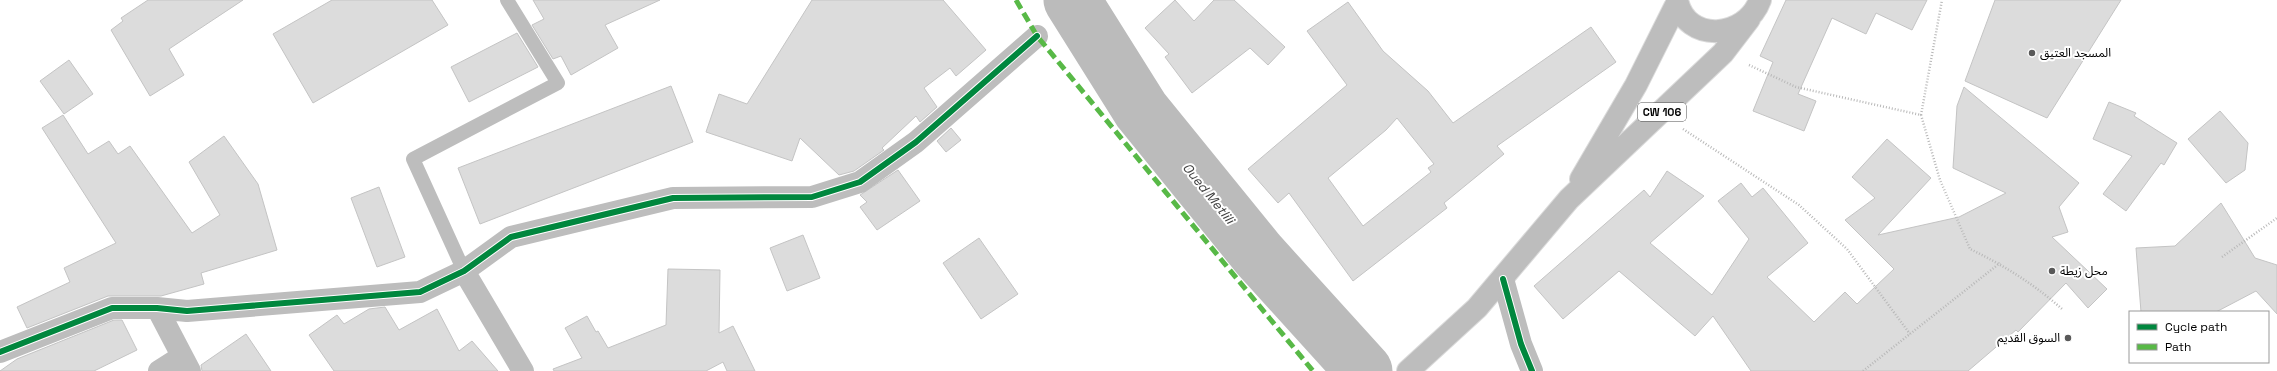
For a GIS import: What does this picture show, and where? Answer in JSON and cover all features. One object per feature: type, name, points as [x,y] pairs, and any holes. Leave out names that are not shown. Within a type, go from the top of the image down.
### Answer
[{"type":"street","points":[[1677,2],[1690,21],[1709,31],[1730,30],[1740,26],[1756,11],[1760,0]]},
{"type":"street","name":"CW 106","points":[[1569,199],[1636,85],[1677,2]]},
{"type":"street","name":"CW 106","points":[[1408,371],[1477,308],[1569,199],[1661,114],[1680,92],[1723,53],[1749,19]]},
{"type":"street","points":[[0,352],[112,308],[157,308],[187,311],[420,292],[464,271],[511,237],[673,198],[812,197],[860,182],[916,142],[1037,36]]},
{"type":"street","points":[[464,271],[522,371]]},
{"type":"street","points":[[1503,279],[1521,344],[1532,371]]},
{"type":"street","points":[[157,308],[186,364],[159,371]]},
{"type":"lane","points":[[464,271],[413,159],[558,83],[507,0]]},
{"type":"path","points":[[1942,0],[1921,115],[1940,180],[1970,249],[2000,263],[2044,294],[2062,309]]},
{"type":"path","points":[[1723,53],[1796,87],[1921,115]]},
{"type":"path","points":[[1661,114],[1799,205],[1847,249],[1910,334]]},
{"type":"path","points":[[2222,257],[2277,218]]},
{"type":"path","points":[[1863,371],[2000,263]]},
{"type":"building","points":[[148,0],[243,0],[169,49],[184,75],[150,96],[111,30],[123,21],[121,18]]},
{"type":"building","points":[[332,0],[432,0],[448,25],[313,103],[273,34]]},
{"type":"building","points":[[533,0],[660,0],[605,25],[618,48],[571,75],[561,56],[553,59],[532,25],[544,19]]},
{"type":"building","points":[[812,0],[943,0],[986,50],[956,76],[950,68],[924,88],[937,107],[920,122],[916,116],[882,148],[884,150],[854,171],[839,175],[800,138],[792,161],[706,132],[719,94],[747,104]]},
{"type":"building","points":[[1175,0],[1194,21],[1214,0],[1234,0],[1285,47],[1268,65],[1250,48],[1192,93],[1165,57],[1169,54],[1145,28]]},
{"type":"building","points":[[1786,0],[1927,0],[1912,30],[1876,13],[1866,34],[1832,18],[1798,94],[1816,101],[1804,131],[1753,111],[1773,62],[1760,56]]},
{"type":"building","name":"المسجد العتيق","points":[[1995,0],[2121,0],[2047,118],[1965,81]]},
{"type":"building","points":[[1348,2],[1383,51],[1428,91],[1453,123],[1591,27],[1616,62],[1497,146],[1504,154],[1444,203],[1447,208],[1353,281],[1289,193],[1278,203],[1248,169],[1347,85],[1307,31]],"holes":[[[1397,118],[1434,164],[1428,168],[1431,172],[1363,226],[1328,178],[1386,130]]]},
{"type":"building","points":[[517,33],[538,67],[469,102],[451,67]]},
{"type":"building","points":[[69,60],[93,94],[64,114],[40,81]]},
{"type":"building","points":[[671,86],[693,142],[480,224],[458,168]]},
{"type":"building","points":[[1964,87],[2079,183],[2059,207],[2068,232],[2052,237],[2107,289],[2088,308],[2066,283],[2018,332],[2016,330],[1968,371],[1751,371],[1713,316],[1695,336],[1619,271],[1563,319],[1534,286],[1644,190],[1650,197],[1667,171],[1704,196],[1650,243],[1712,295],[1749,239],[1718,201],[1741,183],[1752,197],[1763,188],[1808,243],[1767,277],[1814,322],[1845,292],[1857,304],[1894,269],[1845,220],[1875,198],[1852,177],[1887,139],[1931,178],[1878,235],[1959,217],[2006,193],[1953,168],[1957,106]]},
{"type":"building","points":[[2109,102],[2136,113],[2134,116],[2177,143],[2164,165],[2161,163],[2126,211],[2103,194],[2132,156],[2093,139]]},
{"type":"building","points":[[2220,111],[2248,143],[2245,170],[2226,183],[2188,139]]},
{"type":"building","points":[[63,115],[88,154],[109,141],[118,154],[130,146],[192,233],[220,215],[189,162],[224,136],[258,184],[277,250],[201,273],[204,284],[161,296],[108,296],[27,328],[17,307],[70,282],[64,268],[116,243],[42,128]]},
{"type":"building","points":[[951,128],[961,140],[946,152],[937,141]]},
{"type":"building","points":[[898,170],[920,201],[877,230],[860,207],[867,202],[860,195]]},
{"type":"building","points":[[379,187],[405,257],[377,267],[351,198]]},
{"type":"building","points":[[2221,203],[2255,258],[2277,265],[2277,314],[2256,291],[2218,311],[2141,311],[2136,248],[2175,246]]},
{"type":"building","points":[[803,235],[820,278],[787,291],[770,248]]},
{"type":"building","points":[[979,238],[1018,294],[981,319],[943,263]]},
{"type":"building","points":[[668,269],[720,270],[719,333],[733,326],[755,371],[727,371],[723,362],[706,371],[554,371],[553,369],[582,358],[565,328],[587,316],[596,332],[598,331],[608,348],[666,325]]},
{"type":"building","points":[[385,307],[399,330],[437,309],[459,351],[472,341],[498,371],[334,371],[309,335],[337,315],[344,324],[369,309]]},
{"type":"building","points":[[114,320],[122,320],[137,350],[94,371],[0,371],[17,359]]},
{"type":"building","points":[[246,334],[271,371],[202,371],[201,365]]},
{"type":"waterway","name":"Oued Metlili","points":[[1072,0],[1141,110],[1258,254],[1364,371]]},
{"type":"marked path","points":[[1016,0],[1037,36],[1313,371]]},
{"type":"cycle path","points":[[0,352],[112,308],[157,308],[187,311],[420,292],[464,271],[511,237],[673,198],[812,197],[860,182],[916,142],[1037,36]]},
{"type":"cycle path","points":[[1503,279],[1521,344],[1532,371]]},
{"type":"place","name":"المسجد العتيق","points":[[2032,53]]},
{"type":"place","name":"محل زيطة","points":[[2052,271]]},
{"type":"place","name":"السوق القديم","points":[[2068,338]]}]
